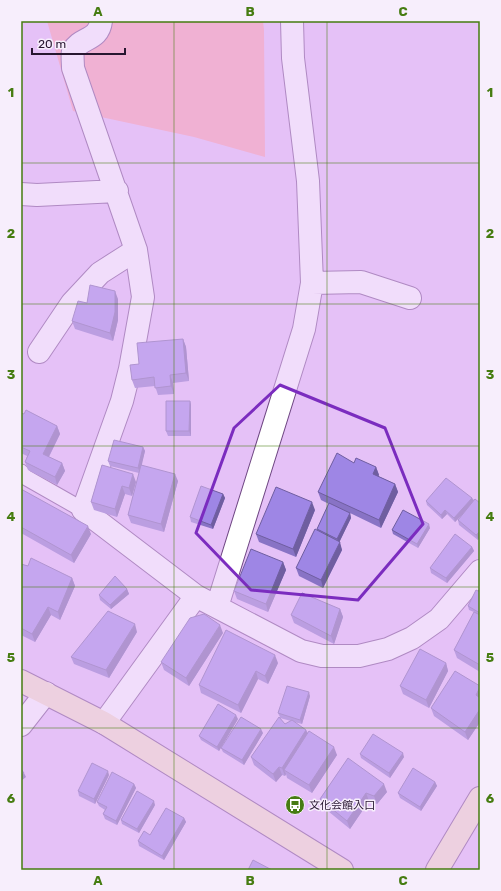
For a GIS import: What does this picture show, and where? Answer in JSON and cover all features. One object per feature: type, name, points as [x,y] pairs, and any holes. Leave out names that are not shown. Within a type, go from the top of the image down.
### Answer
[{"type":"street","points":[[100,21],[100,28],[92,37],[78,45],[73,52],[73,68],[117,191],[136,250],[143,298],[130,369],[122,400],[83,510],[196,596],[301,651],[322,656],[359,656],[388,649],[412,638],[439,619],[480,571]]},
{"type":"street","points":[[217,607],[304,329],[312,283],[308,181],[293,58],[292,21]]},
{"type":"street","points":[[21,194],[37,195],[117,191]]},
{"type":"street","points":[[39,352],[72,302],[100,273],[136,250]]},
{"type":"street","points":[[312,283],[361,282],[410,298]]},
{"type":"street","points":[[104,723],[196,596]]},
{"type":"street","points":[[21,681],[104,723],[342,870]]},
{"type":"street","points":[[21,725],[46,693]]},
{"type":"street","points":[[437,870],[480,798]]},
{"type":"lane","points":[[21,472],[25,477],[83,510]]},
{"type":"highlighted area","points":[[280,385],[385,428],[423,524],[358,600],[251,590],[196,533],[234,428]]},
{"type":"shaded area","points":[[47,21],[263,21],[265,157],[194,137],[73,111]]},
{"type":"building","points":[[90,285],[115,291],[115,312],[110,333],[72,321],[78,301],[87,303]]},
{"type":"building","points":[[183,339],[186,373],[170,375],[171,386],[155,388],[154,377],[132,380],[130,365],[139,364],[137,343]]},
{"type":"building","points":[[166,401],[190,401],[189,431],[166,431]]},
{"type":"building","points":[[26,410],[57,426],[43,454],[62,463],[55,477],[25,462],[30,451],[21,447],[21,413],[24,414]]},
{"type":"building","points":[[114,440],[143,447],[138,468],[108,461]]},
{"type":"building","points":[[337,453],[354,463],[356,458],[376,467],[373,474],[395,484],[379,520],[318,492]]},
{"type":"building","points":[[102,465],[133,474],[129,488],[122,486],[115,509],[91,502]]},
{"type":"building","points":[[141,465],[175,474],[161,524],[128,515]]},
{"type":"building","points":[[446,478],[472,498],[454,518],[445,510],[441,515],[426,501]]},
{"type":"building","points":[[201,486],[223,494],[211,525],[190,517]]},
{"type":"building","points":[[276,487],[312,502],[293,549],[256,534]]},
{"type":"building","points":[[21,489],[88,526],[71,555],[21,527]]},
{"type":"building","points":[[475,499],[480,503],[480,531],[476,535],[458,520]]},
{"type":"building","points":[[329,503],[350,513],[337,539],[317,529]]},
{"type":"building","points":[[403,510],[429,524],[417,544],[392,530]]},
{"type":"building","points":[[315,529],[340,542],[321,580],[296,568]]},
{"type":"building","points":[[455,534],[472,547],[446,578],[430,568]]},
{"type":"building","points":[[251,549],[283,562],[266,604],[234,591]]},
{"type":"building","points":[[31,558],[72,578],[58,612],[48,607],[32,634],[21,628],[21,564],[28,566]]},
{"type":"building","points":[[115,576],[127,589],[110,605],[99,595]]},
{"type":"building","points":[[476,590],[480,592],[480,613],[468,606]]},
{"type":"building","points":[[302,593],[340,609],[331,636],[291,615]]},
{"type":"building","points":[[108,611],[135,624],[106,670],[71,657]]},
{"type":"building","points":[[474,612],[480,615],[480,665],[454,650]]},
{"type":"building","points":[[204,614],[220,625],[186,678],[161,662],[190,618]]},
{"type":"building","points":[[226,630],[275,655],[265,676],[256,671],[238,705],[199,685]]},
{"type":"building","points":[[420,649],[446,663],[426,700],[400,686]]},
{"type":"building","points":[[455,671],[480,686],[476,695],[480,698],[480,709],[465,732],[431,708]]},
{"type":"building","points":[[287,686],[309,692],[300,720],[278,713]]},
{"type":"building","points":[[218,704],[236,715],[217,747],[199,736]]},
{"type":"building","points":[[241,717],[261,729],[242,760],[221,748]]},
{"type":"building","points":[[279,717],[285,724],[292,720],[306,730],[282,768],[279,767],[273,774],[251,757]]},
{"type":"building","points":[[309,731],[334,747],[309,785],[284,770]]},
{"type":"building","points":[[373,734],[403,753],[389,773],[360,754]]},
{"type":"building","points":[[348,758],[384,784],[374,796],[366,793],[347,821],[320,799]]},
{"type":"building","points":[[92,763],[108,771],[94,799],[78,791]]},
{"type":"building","points":[[413,768],[435,782],[420,807],[398,793]]},
{"type":"building","points":[[112,772],[134,784],[116,821],[103,814],[107,807],[97,802]]},
{"type":"building","points":[[137,791],[154,801],[137,829],[121,820]]},
{"type":"building","points":[[166,808],[184,818],[162,856],[138,841],[144,831],[150,835]]},
{"type":"building","points":[[253,860],[272,870],[248,870]]},
{"type":"place","name":"文化会館入口","points":[[295,805]]}]
